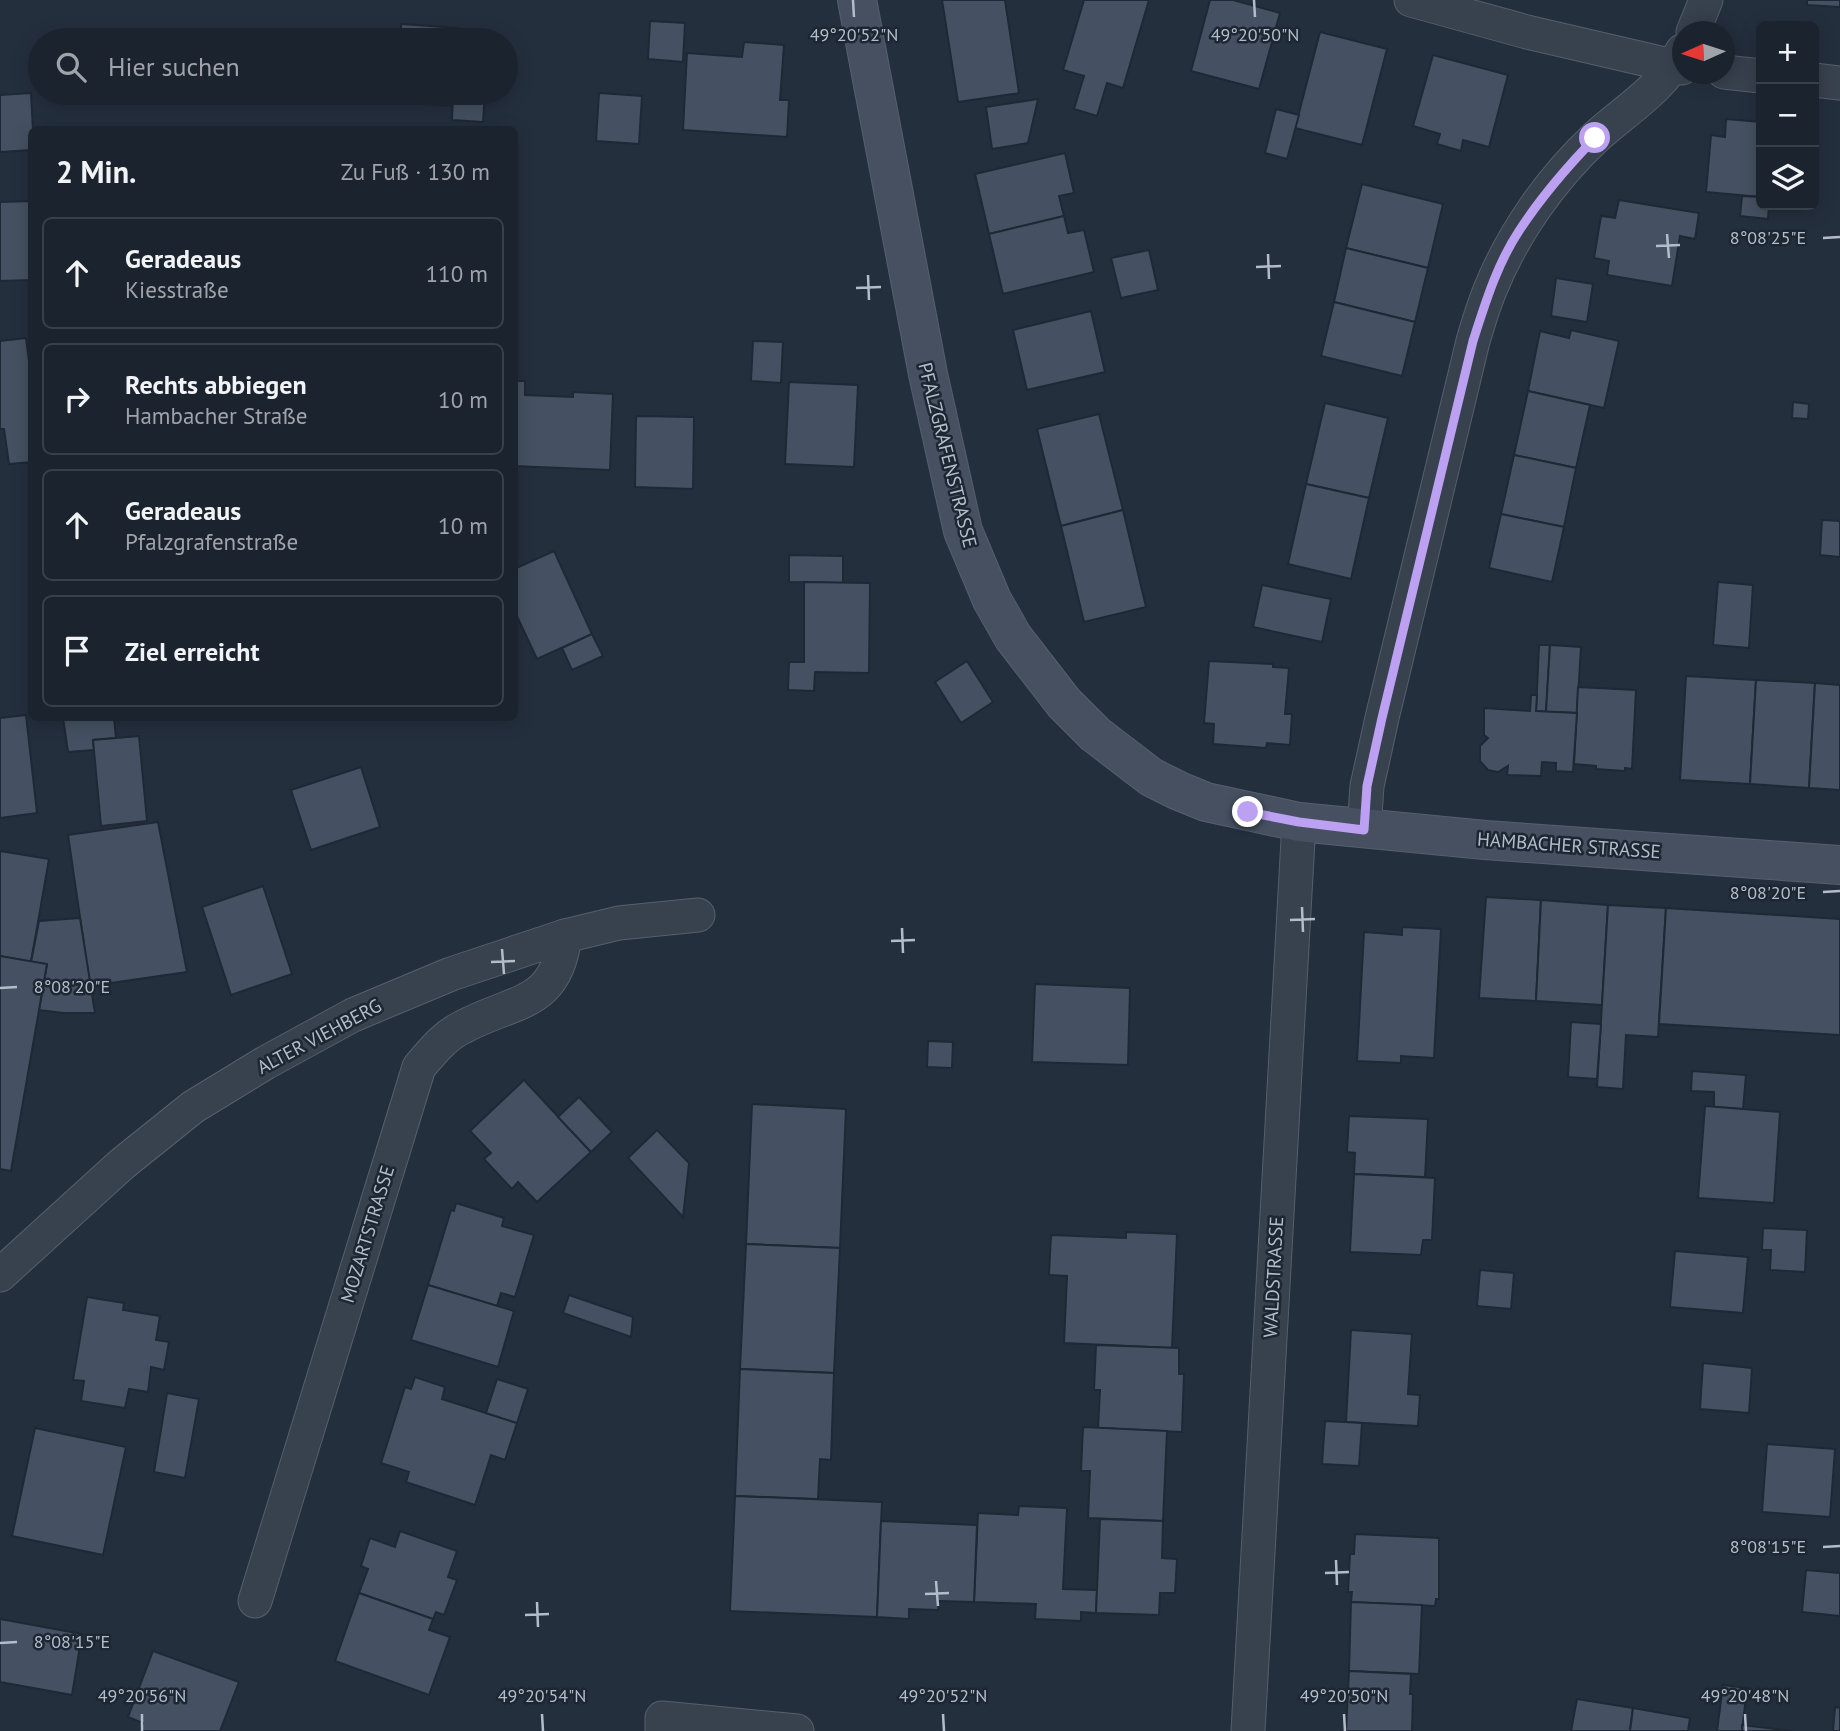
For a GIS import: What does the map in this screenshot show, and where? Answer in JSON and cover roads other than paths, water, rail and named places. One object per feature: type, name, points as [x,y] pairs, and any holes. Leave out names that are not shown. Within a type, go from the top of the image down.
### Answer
[{"type":"street","name":"PFALZGRAFENSTRASSE","points":[[857,0],[949,474],[963,531],[992,600],[1013,637],[1064,704],[1094,734],[1151,777],[1206,802],[1299,822]]},
{"type":"street","points":[[1411,0],[1527,32],[1672,60]]},
{"type":"street","points":[[1697,21],[1706,0]]},
{"type":"street","points":[[1364,830],[1367,786],[1388,691],[1466,367],[1490,290],[1518,232],[1555,180],[1595,138],[1672,70]]},
{"type":"street","points":[[1735,73],[1756,75]]},
{"type":"street","points":[[1819,81],[1840,83]]},
{"type":"street","name":"HAMBACHER STRASSE","points":[[1299,822],[1364,830],[1840,865]]},
{"type":"street","name":"WALDSTRASSE","points":[[1248,1731],[1299,822]]},
{"type":"street","name":"ALTER VIEHBERG","points":[[0,1275],[122,1164],[193,1107],[265,1063],[353,1015],[451,974],[565,936],[619,923],[698,915]]},
{"type":"street","name":"MOZARTSTRASSE","points":[[255,1601],[419,1067],[438,1045],[461,1027],[540,993],[556,973],[565,936]]},
{"type":"street","points":[[662,1725],[797,1731]]}]
